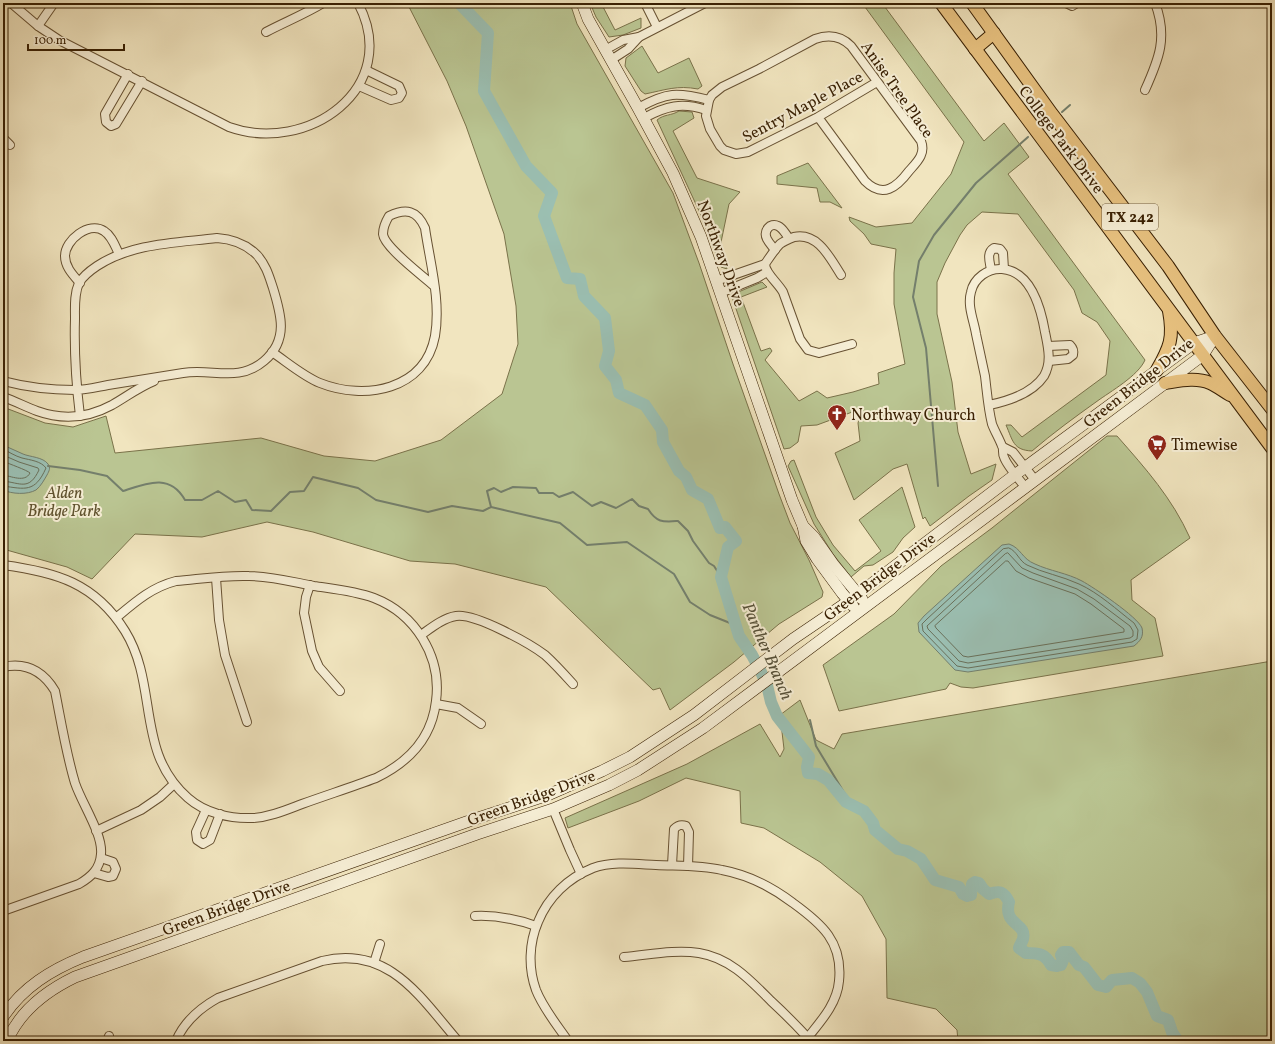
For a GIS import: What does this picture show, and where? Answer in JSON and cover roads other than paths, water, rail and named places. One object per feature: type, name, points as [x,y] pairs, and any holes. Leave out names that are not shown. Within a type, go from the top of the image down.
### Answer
[{"type":"main road","name":"Northway Drive","points":[[582,3],[588,19],[673,173],[701,236],[792,500],[803,526],[814,537],[833,564],[853,597],[858,612]]},
{"type":"main road","name":"College Park Drive","points":[[941,3],[1272,448]]},
{"type":"main road","name":"College Park Drive","points":[[972,3],[1052,114],[1168,266],[1215,336],[1272,409]]},
{"type":"main road","points":[[975,49],[994,34]]},
{"type":"main road","points":[[1157,370],[1168,350],[1172,337],[1172,325],[1169,309]]},
{"type":"main road","name":"Green Bridge Drive","points":[[3,1017],[22,993],[32,984],[55,969],[76,960],[472,820],[548,795],[630,757],[694,715],[793,639],[853,597],[1020,471],[1194,343],[1215,336]]},
{"type":"main road","name":"Green Bridge Drive","points":[[7,1041],[18,1023],[33,1004],[50,990],[75,977],[477,834],[553,810],[609,785],[638,770],[696,732],[1203,355],[1215,336]]},
{"type":"main road","points":[[1165,383],[1182,380],[1197,380],[1209,383],[1235,397]]},
{"type":"main road","points":[[1103,410],[1115,420]]},
{"type":"main road","name":"Northway Drive","points":[[853,597],[868,605]]},
{"type":"main road","points":[[553,810],[550,805],[553,800],[593,782],[630,757]]},
{"type":"street","points":[[11,3],[38,26],[59,40],[230,127],[252,134],[267,135],[296,130],[328,116],[343,106],[359,86],[366,70],[369,54],[369,35],[365,18],[358,3]]},
{"type":"street","points":[[38,26],[54,3]]},
{"type":"street","points":[[266,32],[323,3]]},
{"type":"street","points":[[645,3],[657,27]]},
{"type":"street","points":[[608,55],[623,40],[639,37],[705,3]]},
{"type":"street","points":[[1066,3],[1072,6],[1078,3]]},
{"type":"street","points":[[1145,90],[1157,62],[1161,45],[1161,22],[1155,3]]},
{"type":"street","name":"Anise Tree Place","points":[[709,100],[712,95],[722,87],[759,70],[815,39],[825,36],[837,37],[851,46],[921,141],[923,149],[920,158],[895,187],[880,190],[870,186],[865,182],[818,117]]},
{"type":"street","points":[[359,86],[391,100],[399,98],[402,93],[399,86],[366,70]]},
{"type":"street","points":[[128,74],[105,114],[106,122],[111,126],[116,124],[142,81]]},
{"type":"street","name":"Sentry Maple Place","points":[[706,110],[708,123],[720,146],[724,150],[736,154],[748,152],[818,117],[877,82]]},
{"type":"street","points":[[670,95],[687,95],[709,100],[706,110],[690,106],[675,106],[641,113],[655,99],[670,95]]},
{"type":"street","points":[[3,138],[10,145]]},
{"type":"street","points":[[272,352],[311,378],[336,388],[368,390],[385,388],[398,384],[411,377],[420,368],[431,350],[436,318],[436,299],[434,286],[425,228],[420,218],[412,212],[399,211],[389,216],[383,234],[389,246],[434,286]]},
{"type":"street","points":[[775,250],[766,238],[767,228],[774,225],[780,227],[789,238]]},
{"type":"street","points":[[80,283],[68,268],[64,258],[66,247],[72,238],[88,228],[104,230],[111,237],[119,254]]},
{"type":"street","points":[[720,293],[757,278],[766,268],[775,250],[781,243],[789,238],[804,237],[817,242],[841,274]]},
{"type":"street","points":[[3,381],[35,388],[76,390],[191,372],[233,374],[247,371],[260,364],[272,352],[279,338],[281,324],[280,310],[266,267],[257,255],[245,245],[232,240],[217,238],[148,246],[119,254],[94,268],[80,283],[76,292],[74,350],[76,390],[80,416]]},
{"type":"street","points":[[991,270],[989,255],[994,248],[1000,249],[1003,253],[1004,269]]},
{"type":"street","points":[[716,281],[766,268]]},
{"type":"street","points":[[766,268],[783,292],[800,339],[808,350],[819,353],[852,344]]},
{"type":"street","points":[[989,405],[1020,396],[1033,388],[1043,377],[1049,361],[1048,346],[1034,293],[1024,280],[1017,274],[1004,269],[991,270],[978,278],[970,297],[971,310],[981,355],[989,405],[993,425],[1003,447],[1013,452],[1025,487]]},
{"type":"street","points":[[1048,346],[1070,345],[1074,352],[1068,359],[1049,361]]},
{"type":"street","points":[[3,397],[44,413],[61,416],[80,416],[106,408],[150,382],[167,376]]},
{"type":"street","points":[[1020,471],[1035,480]]},
{"type":"street","points":[[3,565],[44,571],[65,578],[95,596],[116,618],[128,637],[137,656],[158,756],[168,777],[174,784],[191,801],[206,810],[239,818],[253,818],[270,815],[376,778],[392,771],[407,759],[422,741],[429,727],[436,704],[437,679],[434,664],[428,649],[421,635],[402,615],[384,602],[366,595],[262,577],[243,576],[176,581],[167,583],[150,591],[116,618]]},
{"type":"street","points":[[216,578],[220,626],[225,655],[247,722]]},
{"type":"street","points":[[310,585],[306,597],[304,613],[312,651],[319,667],[340,691]]},
{"type":"street","points":[[421,635],[450,617],[458,615],[472,617],[527,643],[545,656],[573,684]]},
{"type":"street","points":[[3,667],[20,665],[34,669],[47,679],[55,691],[76,784],[101,846],[101,858],[94,873],[89,879],[3,911]]},
{"type":"street","points":[[436,704],[458,708],[481,724]]},
{"type":"street","points":[[96,831],[140,810],[174,784]]},
{"type":"street","points":[[206,810],[196,832],[197,840],[203,844],[210,840],[220,814]]},
{"type":"street","points":[[553,810],[581,874]]},
{"type":"street","points":[[672,865],[674,829],[677,826],[682,825],[686,826],[689,832],[688,866]]},
{"type":"street","points":[[94,873],[108,877],[114,876],[116,869],[113,862],[101,858]]},
{"type":"street","points":[[568,1041],[540,999],[534,982],[531,953],[536,926],[542,912],[552,897],[566,884],[592,869],[611,864],[672,865],[722,870],[745,876],[759,882],[782,895],[826,930],[833,943],[838,958],[839,982],[836,997],[829,1010],[807,1039],[748,978],[736,968],[718,958],[700,953],[681,952],[624,957]]},
{"type":"street","points":[[475,916],[504,917],[536,926]]},
{"type":"street","points":[[374,963],[380,944]]},
{"type":"street","points":[[176,1041],[183,1027],[196,1013],[210,1002],[227,994],[333,959],[357,959],[374,963],[390,970],[407,983],[458,1041]]},
{"type":"water","points":[[3,445],[23,454],[43,460],[49,465],[50,468],[48,472],[36,490],[28,493],[20,493],[3,490]]},
{"type":"water","points":[[1009,544],[1016,548],[1031,562],[1082,581],[1115,603],[1139,623],[1142,628],[1142,636],[1140,640],[1134,646],[968,672],[955,670],[919,632],[918,623],[1002,545]]},
{"type":"waterway","name":"Panther Branch","points":[[459,3],[488,33],[484,91],[526,166],[552,193],[544,216],[567,278],[580,279],[584,296],[605,318],[609,351],[605,366],[616,380],[619,393],[645,405],[662,430],[663,442],[679,471],[686,477],[692,490],[708,499],[720,528],[725,527],[736,541],[728,547],[721,577],[739,636],[761,672],[777,716],[809,757],[807,767],[808,773],[818,774],[828,780],[846,802],[864,811],[873,823],[875,830],[898,849],[907,851],[921,859],[935,880],[959,887],[963,894],[967,896],[971,895],[972,884],[975,882],[979,883],[989,894],[996,892],[1003,894],[1009,902],[1009,916],[1022,929],[1023,939],[1019,948],[1026,953],[1040,954],[1046,958],[1051,965],[1057,966],[1061,965],[1063,960],[1061,955],[1063,952],[1069,952],[1079,965],[1084,967],[1098,985],[1106,987],[1112,980],[1132,978],[1140,983],[1147,992],[1157,1016],[1168,1020],[1172,1032],[1178,1041]]},
{"type":"waterway","points":[[1062,112],[1070,105]]},
{"type":"waterway","points":[[938,486],[926,348],[913,297],[919,261],[934,235],[976,183],[1028,137]]},
{"type":"waterway","points":[[48,466],[80,470],[107,476],[123,491],[157,482],[172,486],[185,500],[202,500],[218,491],[235,502],[246,500],[252,510],[271,511],[290,492],[304,491],[313,477],[358,488],[376,500],[428,512],[452,506],[483,511],[491,507],[487,491],[494,488],[501,492],[513,487],[536,488],[539,493],[553,493],[559,497],[573,492],[592,506],[601,502],[616,508],[632,499],[639,506],[648,509],[654,517],[661,521],[678,521],[688,531],[693,541],[709,563],[714,566],[721,577]]},
{"type":"waterway","points":[[491,507],[560,523],[587,545],[627,542],[674,574],[690,602],[710,615],[735,625]]},
{"type":"waterway","points":[[810,720],[816,746],[851,804]]},
{"type":"place","name":"Northway Church","points":[[837,431]]},
{"type":"place","name":"Timewise","points":[[1157,461]]},
{"type":"park label","name":"Alden Bridge Park","points":[[64,501]]}]
